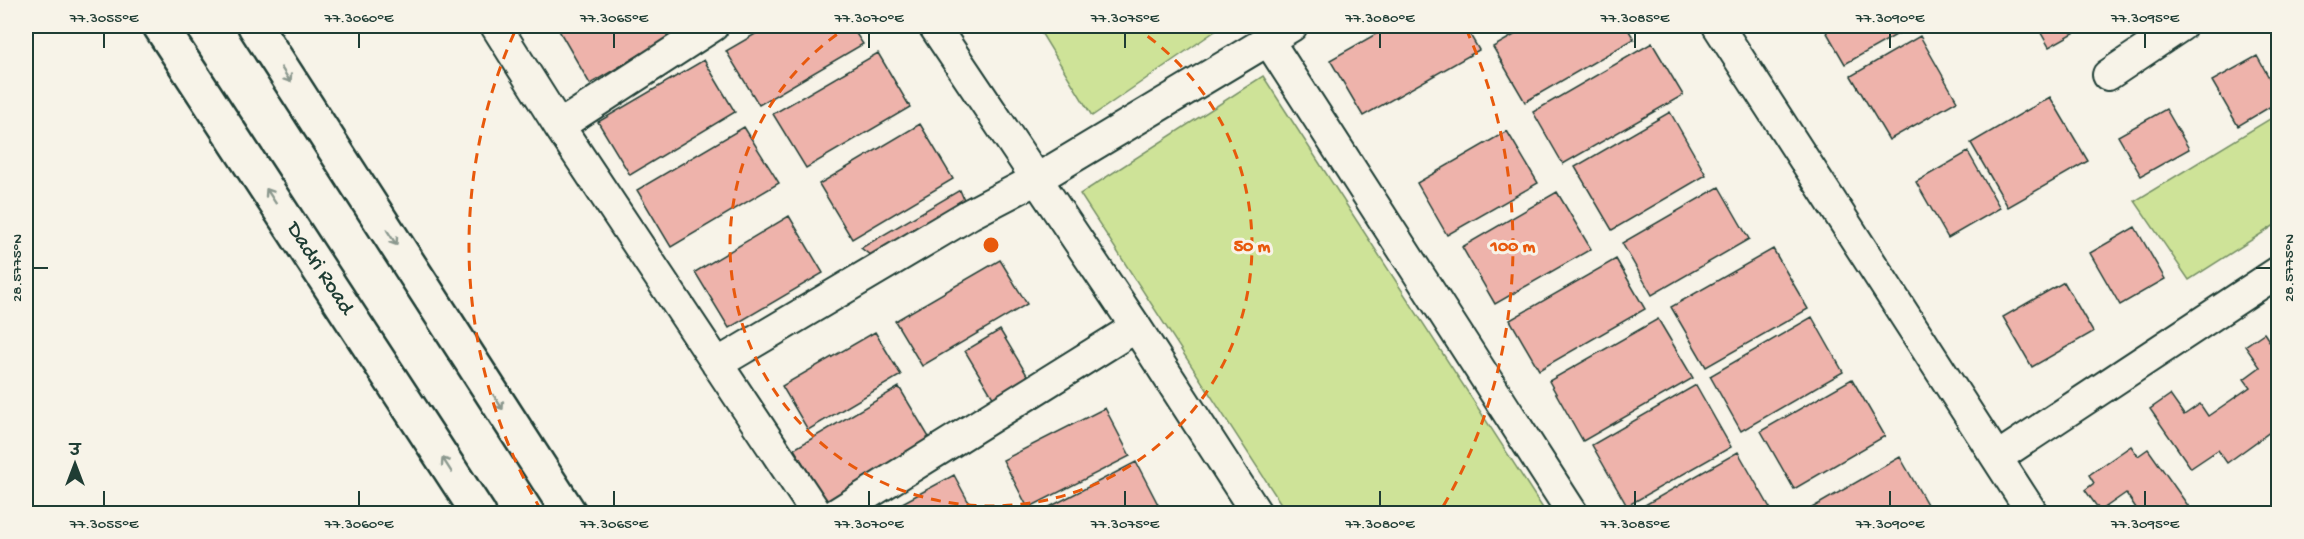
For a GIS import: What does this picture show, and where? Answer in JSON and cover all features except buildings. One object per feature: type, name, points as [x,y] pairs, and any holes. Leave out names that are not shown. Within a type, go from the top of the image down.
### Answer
[{"type":"highway","name":"Dadri Road","points":[[160,26],[479,513]]},
{"type":"highway","points":[[255,26],[570,513]]},
{"type":"street","points":[[496,26],[559,126],[817,513]]},
{"type":"street","points":[[559,126],[713,26]]},
{"type":"street","points":[[934,26],[1136,327],[1257,513]]},
{"type":"street","points":[[1718,26],[2033,513]]},
{"type":"street","points":[[2108,75],[2181,26]]},
{"type":"street","points":[[717,364],[970,214],[1037,179],[1280,33],[1573,513]]},
{"type":"street","points":[[1998,457],[2278,272]]},
{"type":"street","points":[[836,513],[1136,327]]},
{"type":"green space","points":[[1037,26],[1220,26],[1221,27],[1092,116]]},
{"type":"green space","points":[[1263,76],[1546,513],[1287,513],[1080,194]]},
{"type":"green space","points":[[2278,114],[2278,223],[2189,280],[2135,201]]}]
